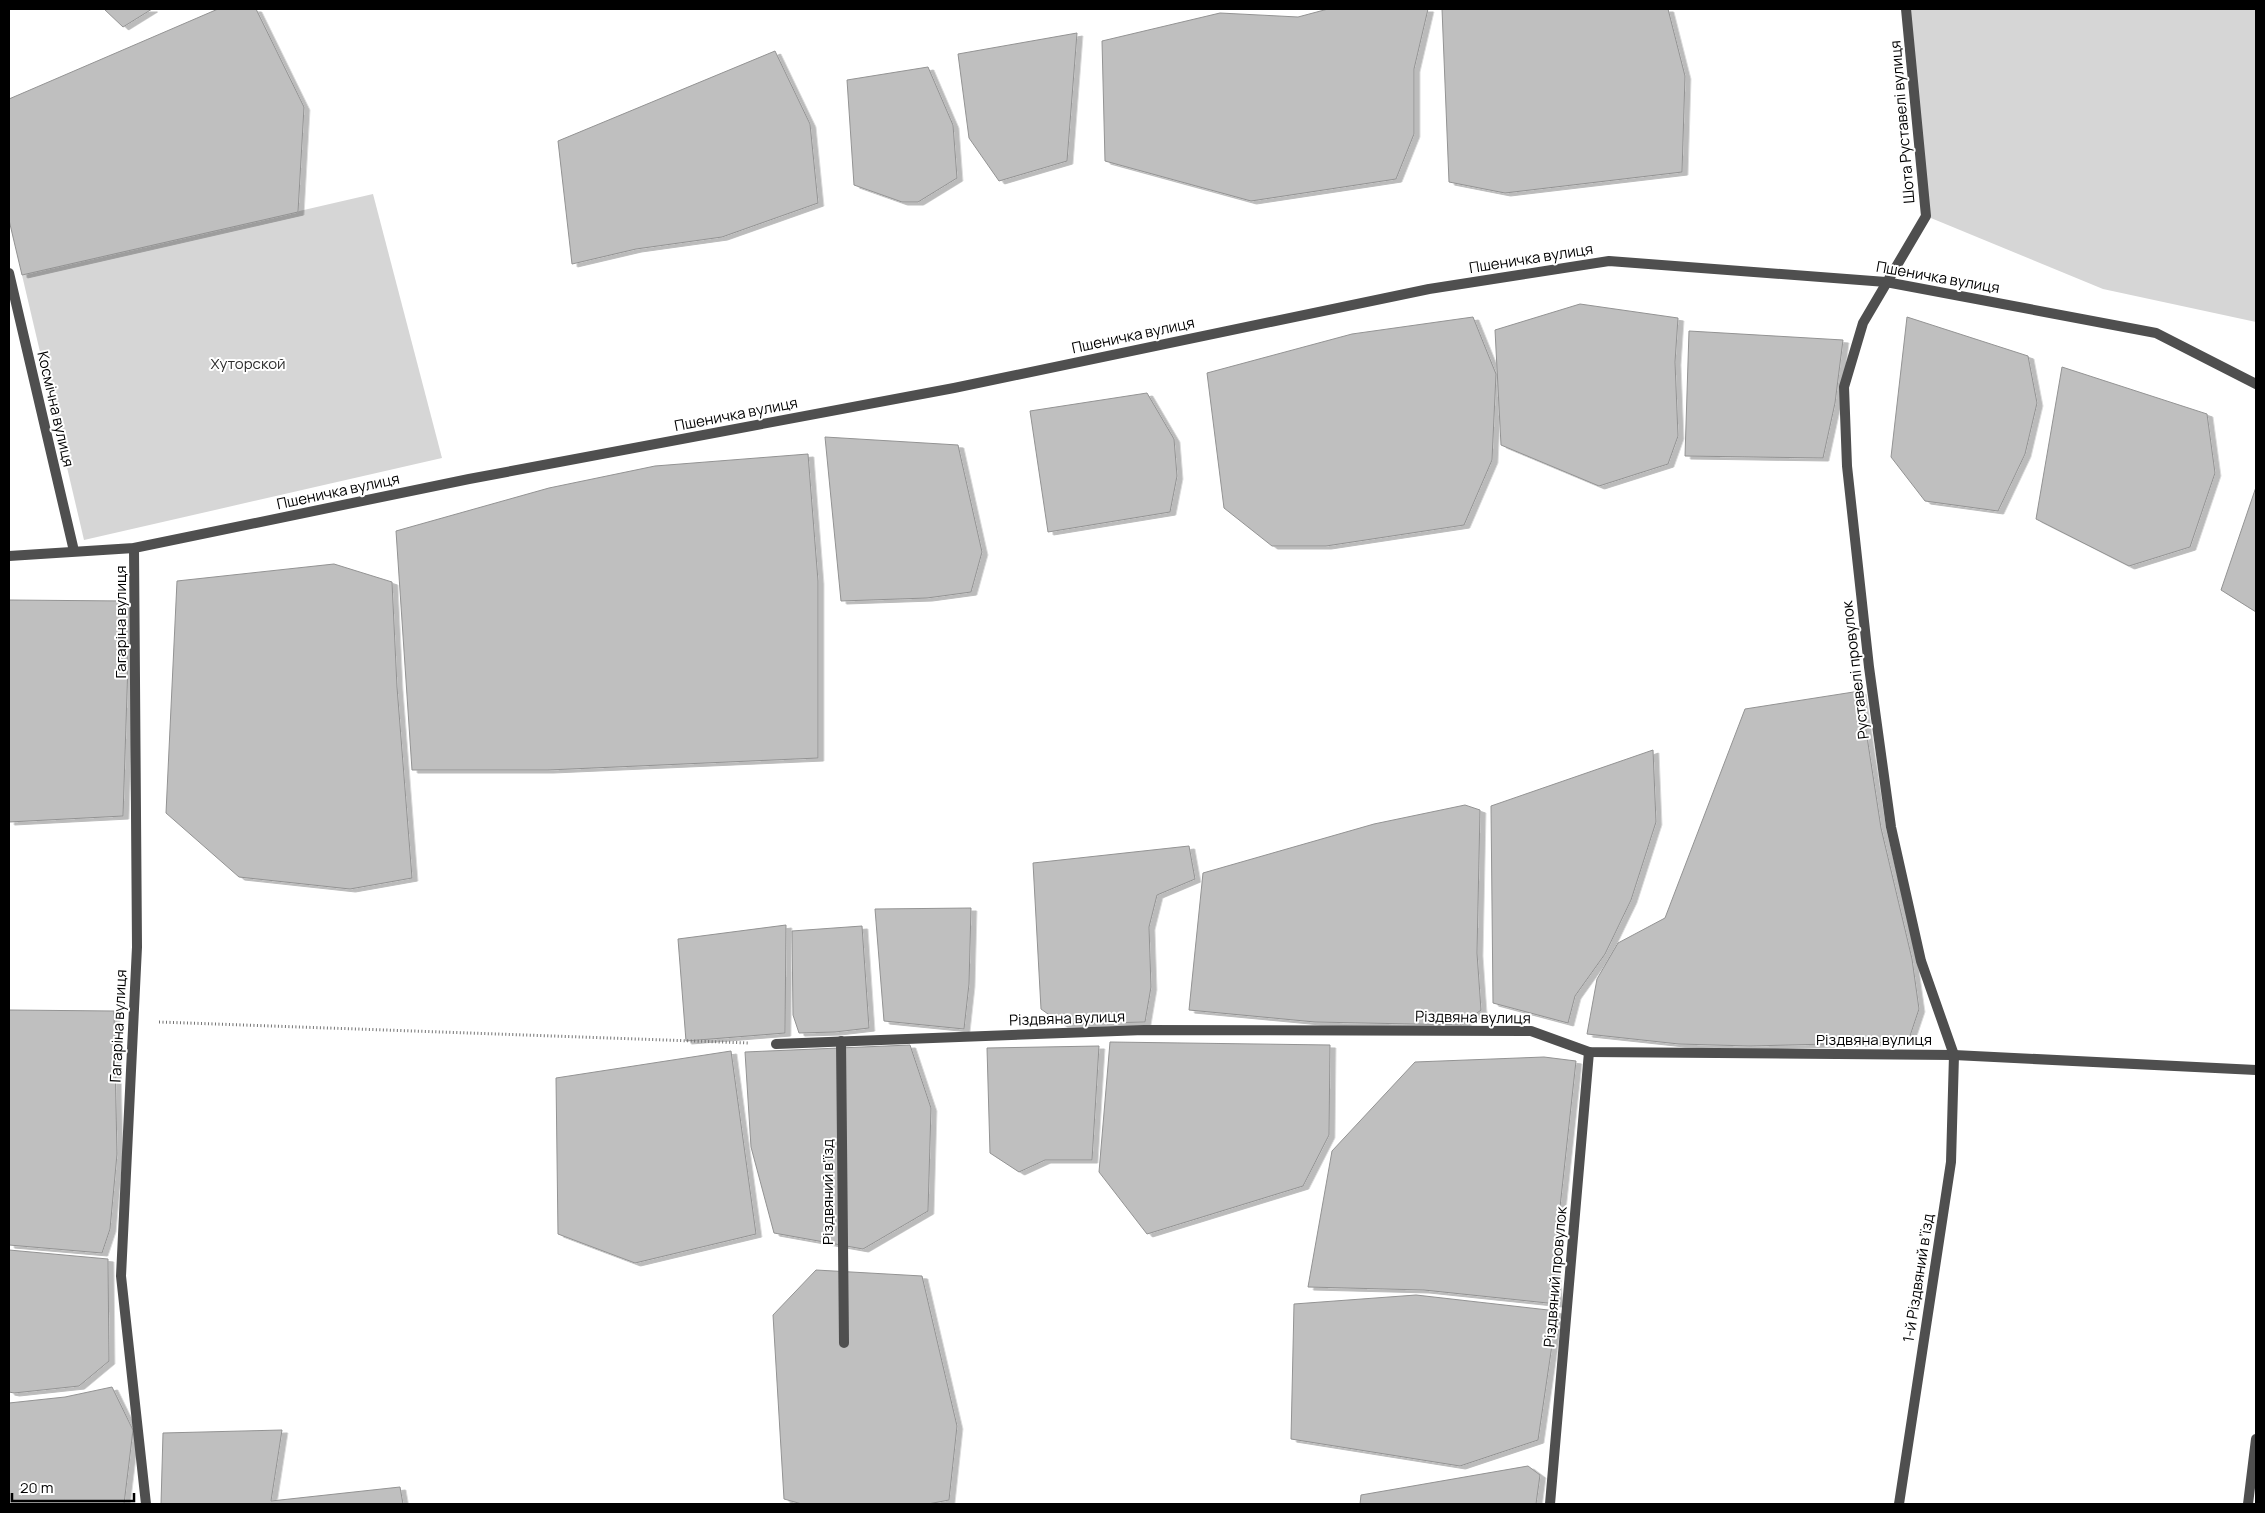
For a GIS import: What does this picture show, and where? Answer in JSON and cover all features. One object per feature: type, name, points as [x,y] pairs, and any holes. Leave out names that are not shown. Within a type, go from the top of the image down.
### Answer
[{"type":"street","name":"Шота Руставелі вулиця","points":[[1886,282],[1926,216],[1906,9]]},
{"type":"street","name":"Пшеничка вулиця","points":[[9,556],[134,548],[469,479],[954,388],[1429,288],[1609,262],[1886,282],[2156,332],[2256,384]]},
{"type":"street","name":"Космічна вулиця","points":[[9,272],[74,552]]},
{"type":"street","name":"Руставелі провулок","points":[[1886,282],[1863,323],[1844,387],[1847,466],[1869,666],[1891,828],[1921,961],[1954,1055]]},
{"type":"street","name":"Гагаріна вулиця","points":[[134,548],[137,947],[121,1276],[146,1504]]},
{"type":"street","name":"Різдвяна вулиця","points":[[776,1044],[1144,1030],[1532,1031],[1589,1052],[1954,1055],[2256,1070]]},
{"type":"street","name":"Різдвяний в'їзд","points":[[841,1042],[844,1343]]},
{"type":"street","name":"Різдвяний провулок","points":[[1550,1504],[1589,1052]]},
{"type":"street","name":"1-й Різдвяний в’їзд","points":[[1899,1504],[1951,1162],[1954,1055]]},
{"type":"street","points":[[2248,1504],[2256,1439]]},
{"type":"path","points":[[133,1021],[776,1044]]},
{"type":"green space","points":[[1906,9],[2256,9],[2256,322],[2103,289],[1926,216]]},
{"type":"green space","name":"Хуторской","points":[[373,194],[442,458],[84,540],[22,275]]},
{"type":"building","points":[[104,9],[152,9],[123,27]]},
{"type":"building","points":[[218,9],[256,9],[304,107],[298,212],[22,275],[9,220],[9,99]]},
{"type":"building","points":[[1328,9],[1428,9],[1414,69],[1414,134],[1396,179],[1251,201],[1105,161],[1102,41],[1220,13],[1298,17]]},
{"type":"building","points":[[1442,9],[1668,9],[1685,76],[1682,172],[1505,193],[1449,182]]},
{"type":"building","points":[[1077,33],[1067,161],[999,181],[969,138],[958,54]]},
{"type":"building","points":[[775,51],[810,124],[818,203],[722,237],[636,249],[572,264],[558,141]]},
{"type":"building","points":[[928,67],[953,125],[957,178],[918,202],[902,202],[854,185],[847,80]]},
{"type":"building","points":[[1580,304],[1678,318],[1675,362],[1678,436],[1668,464],[1599,486],[1501,445],[1495,330]]},
{"type":"building","points":[[1473,317],[1496,374],[1492,460],[1464,525],[1326,546],[1272,546],[1224,508],[1207,373],[1352,334]]},
{"type":"building","points":[[1907,317],[2028,356],[2037,403],[2025,454],[1998,511],[1925,501],[1891,457]]},
{"type":"building","points":[[1689,331],[1843,340],[1835,403],[1823,458],[1685,456]]},
{"type":"building","points":[[2062,367],[2207,414],[2215,473],[2190,547],[2129,566],[2036,519]]},
{"type":"building","points":[[1147,393],[1174,439],[1177,476],[1170,512],[1048,532],[1030,411]]},
{"type":"building","points":[[825,437],[958,445],[982,552],[971,592],[927,598],[841,601]]},
{"type":"building","points":[[808,454],[818,581],[818,758],[548,770],[412,770],[396,531],[549,488],[655,466]]},
{"type":"building","points":[[2256,487],[2256,612],[2221,590]]},
{"type":"building","points":[[334,564],[392,582],[397,687],[412,878],[350,889],[239,877],[166,813],[177,581]]},
{"type":"building","points":[[9,600],[126,601],[128,663],[123,816],[9,822]]},
{"type":"building","points":[[1860,691],[1881,828],[1912,959],[1919,1009],[1908,1042],[1750,1046],[1679,1044],[1587,1034],[1597,979],[1618,943],[1665,918],[1745,709]]},
{"type":"building","points":[[1653,750],[1656,822],[1631,900],[1605,954],[1575,996],[1568,1023],[1493,1003],[1491,806]]},
{"type":"building","points":[[1465,805],[1480,810],[1477,953],[1481,1010],[1462,1025],[1315,1022],[1189,1010],[1203,873],[1374,824]]},
{"type":"building","points":[[1189,846],[1195,879],[1157,895],[1149,927],[1151,987],[1145,1022],[1062,1024],[1041,1009],[1033,863]]},
{"type":"building","points":[[971,908],[969,984],[964,1029],[884,1021],[875,909]]},
{"type":"building","points":[[786,925],[785,1033],[686,1041],[678,939]]},
{"type":"building","points":[[862,926],[869,1028],[835,1032],[799,1033],[793,1015],[792,931]]},
{"type":"building","points":[[9,1010],[114,1011],[117,1154],[110,1229],[102,1253],[9,1245]]},
{"type":"building","points":[[1110,1042],[1330,1045],[1329,1135],[1303,1186],[1147,1234],[1099,1172]]},
{"type":"building","points":[[910,1045],[931,1108],[928,1211],[863,1249],[774,1233],[751,1147],[745,1052]]},
{"type":"building","points":[[1099,1046],[1092,1160],[1045,1160],[1019,1172],[990,1153],[987,1048]]},
{"type":"building","points":[[731,1051],[756,1234],[635,1263],[558,1234],[556,1078]]},
{"type":"building","points":[[1544,1057],[1576,1061],[1554,1262],[1557,1304],[1424,1290],[1308,1287],[1332,1151],[1415,1062]]},
{"type":"building","points":[[9,1250],[108,1259],[109,1361],[79,1386],[9,1392]]},
{"type":"building","points":[[816,1270],[922,1276],[957,1426],[949,1500],[928,1504],[802,1504],[784,1499],[773,1315]]},
{"type":"building","points":[[1416,1295],[1557,1311],[1538,1440],[1460,1466],[1291,1439],[1294,1304]]},
{"type":"building","points":[[112,1387],[133,1430],[124,1504],[9,1504],[9,1403],[65,1397]]},
{"type":"building","points":[[282,1430],[271,1501],[400,1487],[403,1504],[161,1504],[163,1433]]},
{"type":"building","points":[[1528,1466],[1540,1475],[1536,1504],[1360,1504],[1361,1495]]}]
